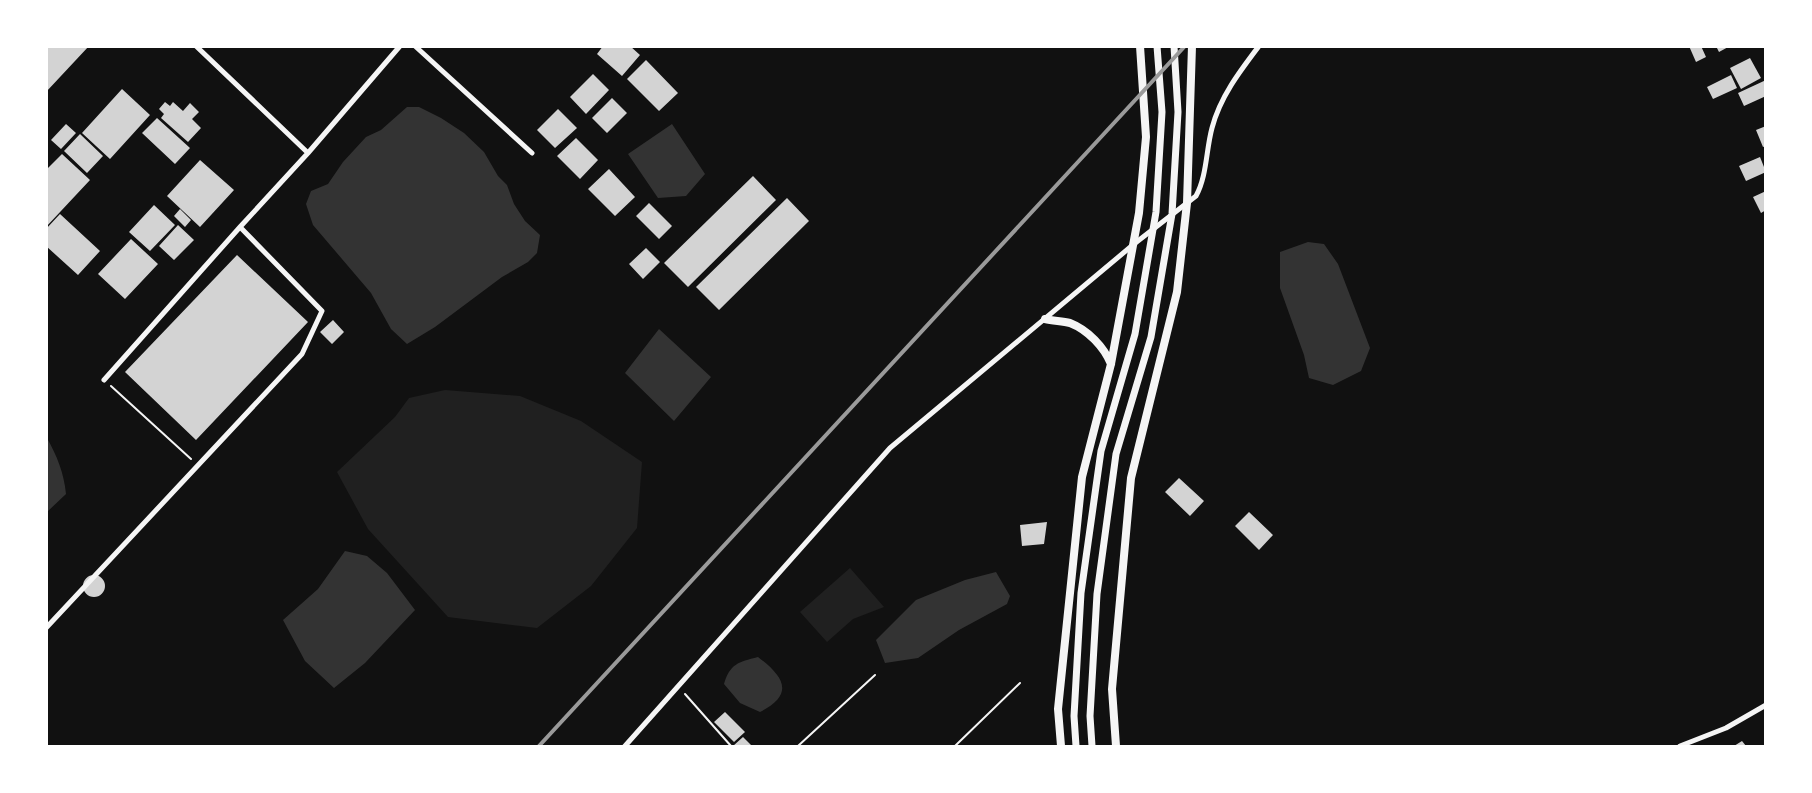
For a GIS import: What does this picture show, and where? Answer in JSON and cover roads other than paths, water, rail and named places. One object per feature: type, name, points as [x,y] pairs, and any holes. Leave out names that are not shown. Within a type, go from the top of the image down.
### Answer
[{"type":"main road","points":[[1061,747],[1058,709],[1082,477],[1111,364],[1139,213],[1146,137],[1140,46]]},
{"type":"main road","points":[[1116,747],[1112,689],[1131,478],[1176,292],[1187,203],[1192,46]]},
{"type":"main road","points":[[1045,319],[1070,323],[1092,338],[1105,351],[1111,364]]},
{"type":"street","points":[[196,46],[308,153]]},
{"type":"street","points":[[104,380],[308,153],[400,46]]},
{"type":"street","points":[[415,46],[532,153]]},
{"type":"street","points":[[1076,747],[1074,716],[1081,593],[1101,450],[1135,334],[1156,212],[1162,112],[1157,46]]},
{"type":"street","points":[[1092,747],[1090,716],[1097,594],[1116,454],[1151,337],[1172,214],[1178,112],[1174,46]]},
{"type":"street","points":[[625,747],[890,448],[1134,244],[1196,196],[1201,187],[1212,126],[1221,103],[1240,70],[1259,46]]},
{"type":"street","points":[[46,628],[302,354],[322,311],[240,227]]},
{"type":"street","points":[[1680,747],[1726,728],[1766,705]]},
{"type":"railway","points":[[539,746],[1185,46]]}]
